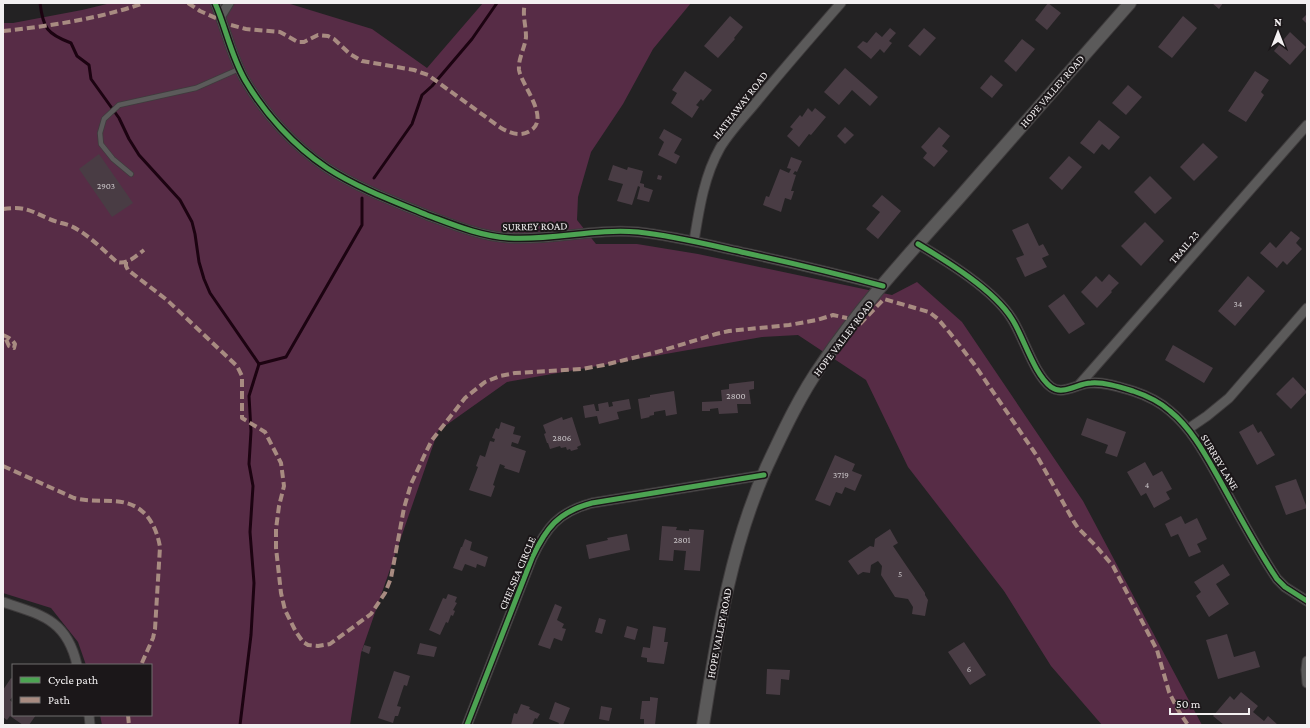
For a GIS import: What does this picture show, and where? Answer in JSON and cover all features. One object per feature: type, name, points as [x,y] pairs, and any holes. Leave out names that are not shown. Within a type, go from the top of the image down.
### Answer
[{"type":"main road","name":"HOPE VALLEY ROAD","points":[[703,725],[718,631],[730,575],[745,524],[764,475],[784,432],[821,365],[854,321],[918,244],[1130,3]]},
{"type":"street","name":"SURREY ROAD","points":[[216,3],[240,69],[253,93],[276,124],[321,163],[343,177],[381,196],[457,227],[483,234],[512,238],[545,238],[623,231],[676,237],[838,274],[883,286]]},
{"type":"street","points":[[221,16],[229,3]]},
{"type":"street","name":"HATHAWAY ROAD","points":[[694,241],[703,195],[720,148],[794,57],[841,3]]},
{"type":"street","name":"TRAIL 23","points":[[1079,385],[1307,125]]},
{"type":"street","name":"SURREY LANE","points":[[918,244],[970,278],[998,302],[1012,319],[1029,354],[1046,382],[1052,388],[1060,391],[1079,385],[1101,383],[1133,391],[1170,411],[1188,429],[1208,459],[1277,579],[1292,592],[1307,601]]},
{"type":"street","name":"SURREY LANE","points":[[1188,429],[1207,416],[1228,398],[1307,308]]},
{"type":"street","name":"CHELSEA CIRCLE","points":[[466,725],[532,558],[545,534],[559,518],[569,511],[592,503],[764,475]]},
{"type":"street","points":[[3,602],[40,615],[62,630],[70,642],[77,664]]},
{"type":"street","points":[[1307,661],[1307,683]]},
{"type":"lane","points":[[131,174],[113,158],[101,144],[100,133],[104,119],[119,105],[196,88],[240,69]]},
{"type":"shaded area","points":[[111,3],[287,3],[372,29],[427,68],[483,3],[691,3],[653,49],[623,104],[591,152],[578,197],[577,220],[596,244],[637,244],[698,254],[892,295],[917,282],[962,322],[1083,501],[1202,725],[1102,725],[1051,666],[1004,591],[908,467],[866,380],[798,335],[762,337],[507,382],[438,431],[361,653],[350,725],[102,725],[100,716],[152,716],[152,664],[86,664],[78,642],[51,608],[3,593],[3,23],[13,23]]},
{"type":"building","points":[[1048,3],[1061,13],[1047,30],[1035,20]]},
{"type":"building","points":[[1212,3],[1223,3],[1219,9]]},
{"type":"building","points":[[1307,14],[1307,24],[1302,19]]},
{"type":"building","points":[[730,16],[743,27],[734,38],[735,39],[718,58],[704,46]]},
{"type":"building","points":[[1183,16],[1197,28],[1172,58],[1158,47]]},
{"type":"building","points":[[890,28],[896,33],[889,41],[892,43],[884,53],[880,49],[871,59],[857,47],[863,41],[867,43],[876,32],[882,37]]},
{"type":"building","points":[[924,28],[936,38],[920,56],[908,46]]},
{"type":"building","points":[[1290,32],[1306,47],[1290,65],[1274,51]]},
{"type":"building","points":[[1022,39],[1035,49],[1016,72],[1004,61]]},
{"type":"building","points":[[845,68],[878,97],[870,106],[852,90],[839,105],[824,92]]},
{"type":"building","points":[[685,71],[712,90],[703,101],[701,99],[696,105],[699,107],[692,118],[671,103],[677,93],[672,90]]},
{"type":"building","points":[[1255,71],[1269,80],[1261,92],[1264,95],[1246,122],[1228,111]]},
{"type":"building","points":[[991,75],[1003,85],[992,98],[980,88]]},
{"type":"building","points":[[1128,85],[1142,97],[1126,115],[1112,103]]},
{"type":"building","points":[[808,108],[812,112],[815,108],[826,117],[811,135],[809,134],[799,147],[787,136],[793,129],[790,127],[800,115],[802,117]]},
{"type":"building","points":[[1099,120],[1120,137],[1109,150],[1102,144],[1094,154],[1080,143]]},
{"type":"building","points":[[845,127],[854,135],[845,144],[837,136]]},
{"type":"building","points":[[939,127],[950,136],[942,146],[948,151],[934,167],[923,158],[927,153],[921,147]]},
{"type":"building","points":[[664,129],[682,139],[674,153],[680,156],[676,164],[658,155],[664,142],[659,138]]},
{"type":"building","points":[[1203,143],[1218,157],[1194,181],[1180,167]]},
{"type":"building","points":[[99,154],[133,203],[112,217],[79,169]]},
{"type":"building","points":[[1069,156],[1082,167],[1062,190],[1049,178]]},
{"type":"building","points":[[791,157],[802,161],[797,172],[795,171],[793,174],[796,175],[791,191],[794,191],[791,200],[785,198],[781,212],[763,205],[766,196],[769,197],[780,169],[789,173],[791,169],[787,168]]},
{"type":"building","points":[[613,165],[627,170],[628,167],[643,171],[640,183],[644,184],[644,187],[653,190],[649,202],[637,199],[640,187],[638,186],[632,205],[617,201],[623,184],[608,180]]},
{"type":"building","points":[[658,175],[662,176],[661,180],[657,179]]},
{"type":"building","points":[[1150,176],[1172,198],[1155,214],[1134,192]]},
{"type":"building","points":[[882,195],[901,211],[878,239],[866,229],[880,212],[872,206]]},
{"type":"building","points":[[1145,222],[1164,241],[1141,266],[1121,246]]},
{"type":"building","points":[[1028,223],[1039,246],[1043,244],[1049,255],[1042,258],[1047,267],[1025,277],[1016,258],[1024,255],[1012,230]]},
{"type":"building","points":[[1291,231],[1300,238],[1296,243],[1302,249],[1287,265],[1283,261],[1277,268],[1260,253],[1270,242],[1276,248]]},
{"type":"building","points":[[1109,274],[1119,283],[1097,308],[1081,292],[1096,276],[1102,282]]},
{"type":"building","points":[[1248,276],[1265,291],[1235,326],[1218,311]]},
{"type":"building","points":[[1064,294],[1085,324],[1069,334],[1048,306]]},
{"type":"building","points":[[1173,345],[1213,368],[1204,383],[1165,360]]},
{"type":"building","points":[[1293,377],[1307,392],[1291,409],[1276,394]]},
{"type":"building","points":[[754,381],[754,389],[749,390],[751,404],[737,404],[738,413],[719,414],[718,408],[710,409],[710,411],[702,411],[702,402],[722,401],[721,390],[729,389],[729,384]]},
{"type":"building","points":[[674,391],[677,414],[666,416],[665,410],[654,412],[654,415],[641,419],[638,399],[650,397],[650,395]]},
{"type":"building","points":[[629,399],[631,409],[617,412],[619,419],[599,424],[597,416],[585,418],[583,406],[594,404],[596,411],[599,411],[598,404],[608,402],[609,407],[613,406],[612,402]]},
{"type":"building","points":[[562,417],[563,420],[572,417],[581,445],[577,447],[578,449],[571,451],[570,449],[567,450],[566,447],[561,448],[560,446],[550,449],[547,443],[543,425]]},
{"type":"building","points":[[1087,418],[1126,432],[1117,457],[1105,453],[1108,445],[1081,435]]},
{"type":"building","points":[[501,422],[515,427],[513,434],[521,436],[518,444],[512,442],[511,446],[526,451],[519,473],[504,468],[505,466],[500,464],[493,485],[495,486],[491,497],[469,490],[478,467],[476,466],[480,455],[485,457],[490,441],[494,442],[495,439],[492,438],[496,428],[499,429]]},
{"type":"building","points":[[1253,424],[1258,433],[1261,431],[1275,455],[1257,465],[1239,432]]},
{"type":"building","points":[[835,455],[855,464],[852,471],[862,475],[855,491],[845,487],[842,494],[836,492],[830,506],[815,500]]},
{"type":"building","points":[[1145,462],[1153,476],[1162,471],[1172,489],[1166,492],[1170,499],[1154,508],[1146,493],[1141,496],[1127,472]]},
{"type":"building","points":[[1296,479],[1307,508],[1286,515],[1275,486]]},
{"type":"building","points":[[1181,516],[1185,524],[1197,518],[1207,539],[1197,544],[1201,552],[1189,557],[1178,534],[1171,537],[1165,524]]},
{"type":"building","points":[[662,526],[677,527],[676,530],[704,530],[700,571],[684,570],[686,551],[674,550],[673,561],[659,560]]},
{"type":"building","points":[[890,529],[898,543],[893,546],[925,593],[928,600],[925,616],[912,614],[913,607],[908,599],[895,597],[881,575],[882,566],[878,561],[871,565],[870,573],[863,572],[858,575],[848,561],[870,546],[874,547],[875,539]]},
{"type":"building","points":[[627,534],[630,550],[589,559],[586,545],[608,540],[607,538]]},
{"type":"building","points":[[465,539],[472,542],[470,550],[488,557],[485,567],[477,564],[476,568],[465,564],[462,571],[453,568]]},
{"type":"building","points":[[1223,564],[1230,575],[1216,584],[1229,604],[1209,617],[1196,596],[1201,592],[1194,582]]},
{"type":"building","points":[[448,594],[457,597],[455,602],[457,603],[453,610],[455,611],[453,616],[451,615],[448,623],[446,622],[440,635],[429,630],[443,598],[446,599]]},
{"type":"building","points":[[555,604],[562,607],[557,620],[564,624],[562,628],[566,629],[562,641],[554,638],[550,649],[538,645]]},
{"type":"building","points":[[599,618],[606,620],[602,634],[595,632]]},
{"type":"building","points":[[627,626],[638,629],[635,640],[624,637]]},
{"type":"building","points":[[653,626],[666,628],[664,642],[668,642],[664,664],[647,662],[647,658],[641,657],[643,647],[650,648]]},
{"type":"building","points":[[1227,634],[1234,657],[1255,651],[1260,667],[1218,679],[1206,640]]},
{"type":"building","points":[[964,642],[986,675],[970,685],[948,652]]},
{"type":"building","points":[[420,643],[437,647],[434,657],[417,654]]},
{"type":"building","points":[[364,645],[371,647],[369,654],[362,651]]},
{"type":"building","points":[[767,669],[790,670],[789,680],[781,679],[780,695],[766,694]]},
{"type":"building","points":[[394,671],[410,676],[407,686],[404,685],[397,706],[401,707],[398,716],[395,716],[393,723],[378,718]]},
{"type":"building","points":[[12,678],[12,697],[10,700],[12,702],[12,716],[35,716],[29,725],[23,725],[10,716],[7,720],[3,717],[3,690]]},
{"type":"building","points":[[1241,692],[1258,706],[1253,712],[1264,721],[1268,716],[1278,725],[1224,725],[1213,716],[1230,696],[1234,700]]},
{"type":"building","points":[[650,697],[658,698],[655,725],[644,725],[644,719],[640,719],[642,701],[650,701]]},
{"type":"building","points":[[555,702],[570,708],[563,725],[558,725],[559,723],[549,719]]},
{"type":"building","points":[[521,704],[530,707],[529,709],[540,714],[537,719],[535,718],[532,725],[511,725],[514,713],[517,714]]},
{"type":"building","points":[[601,706],[612,708],[609,721],[599,719]]},
{"type":"waterway","points":[[40,3],[43,19],[48,29],[51,33],[71,43],[77,56],[89,65],[91,79],[119,118],[139,155],[180,200],[192,222],[199,262],[210,293],[259,364]]},
{"type":"waterway","points":[[374,178],[412,124],[422,95],[432,86],[472,39],[497,3]]},
{"type":"waterway","points":[[259,364],[286,357],[362,225],[362,198]]},
{"type":"waterway","points":[[240,725],[251,635],[254,583],[250,532],[253,486],[249,464],[251,431],[249,396],[259,364]]},
{"type":"marked path","points":[[3,31],[92,18],[144,3]]},
{"type":"marked path","points":[[188,3],[200,11],[218,19]]},
{"type":"marked path","points":[[231,25],[246,29],[280,32],[298,42],[304,42],[318,35],[328,36],[334,39],[350,54],[362,61],[414,70],[428,75],[501,128],[511,133],[523,134],[536,126],[538,119],[534,102],[519,70],[526,37],[524,16],[525,3]]},
{"type":"marked path","points":[[3,209],[26,209],[53,221],[71,226],[89,238],[117,262],[121,263],[128,261],[144,250]]},
{"type":"marked path","points":[[126,262],[128,270],[167,300],[237,366],[242,376],[242,418],[265,432],[281,463],[284,486],[279,506],[276,529],[276,548],[281,593],[285,610],[303,642],[308,645],[318,646],[330,644],[371,614],[385,593],[391,578],[404,508],[411,484],[425,454],[432,440],[465,398],[485,382],[500,376],[515,373],[582,369],[604,365],[657,352],[729,331],[789,325],[817,320],[833,315],[847,318]]},
{"type":"marked path","points":[[860,324],[884,299],[929,312],[938,319],[950,333],[974,364],[1037,456],[1078,528],[1113,566],[1157,650],[1169,692],[1188,725]]},
{"type":"marked path","points":[[3,335],[5,336],[7,337],[10,338],[14,342],[14,348],[9,346],[4,335]]},
{"type":"marked path","points":[[3,466],[74,498],[131,504],[147,516],[155,530],[160,547],[155,629],[153,638],[141,664]]},
{"type":"marked path","points":[[128,716],[129,725]]},
{"type":"cycle path","points":[[215,3],[240,71],[253,93],[271,117],[303,150],[327,168],[363,188],[457,226],[498,237],[541,238],[622,231],[638,232],[692,241],[883,286]]},
{"type":"cycle path","points":[[918,244],[970,277],[1004,308],[1012,319],[1039,374],[1051,387],[1066,390],[1091,383],[1112,385],[1133,391],[1152,399],[1178,418],[1185,425],[1203,450],[1277,579],[1285,587],[1307,601]]},
{"type":"cycle path","points":[[467,725],[532,558],[542,538],[554,523],[562,516],[570,511],[592,503],[764,475]]}]
